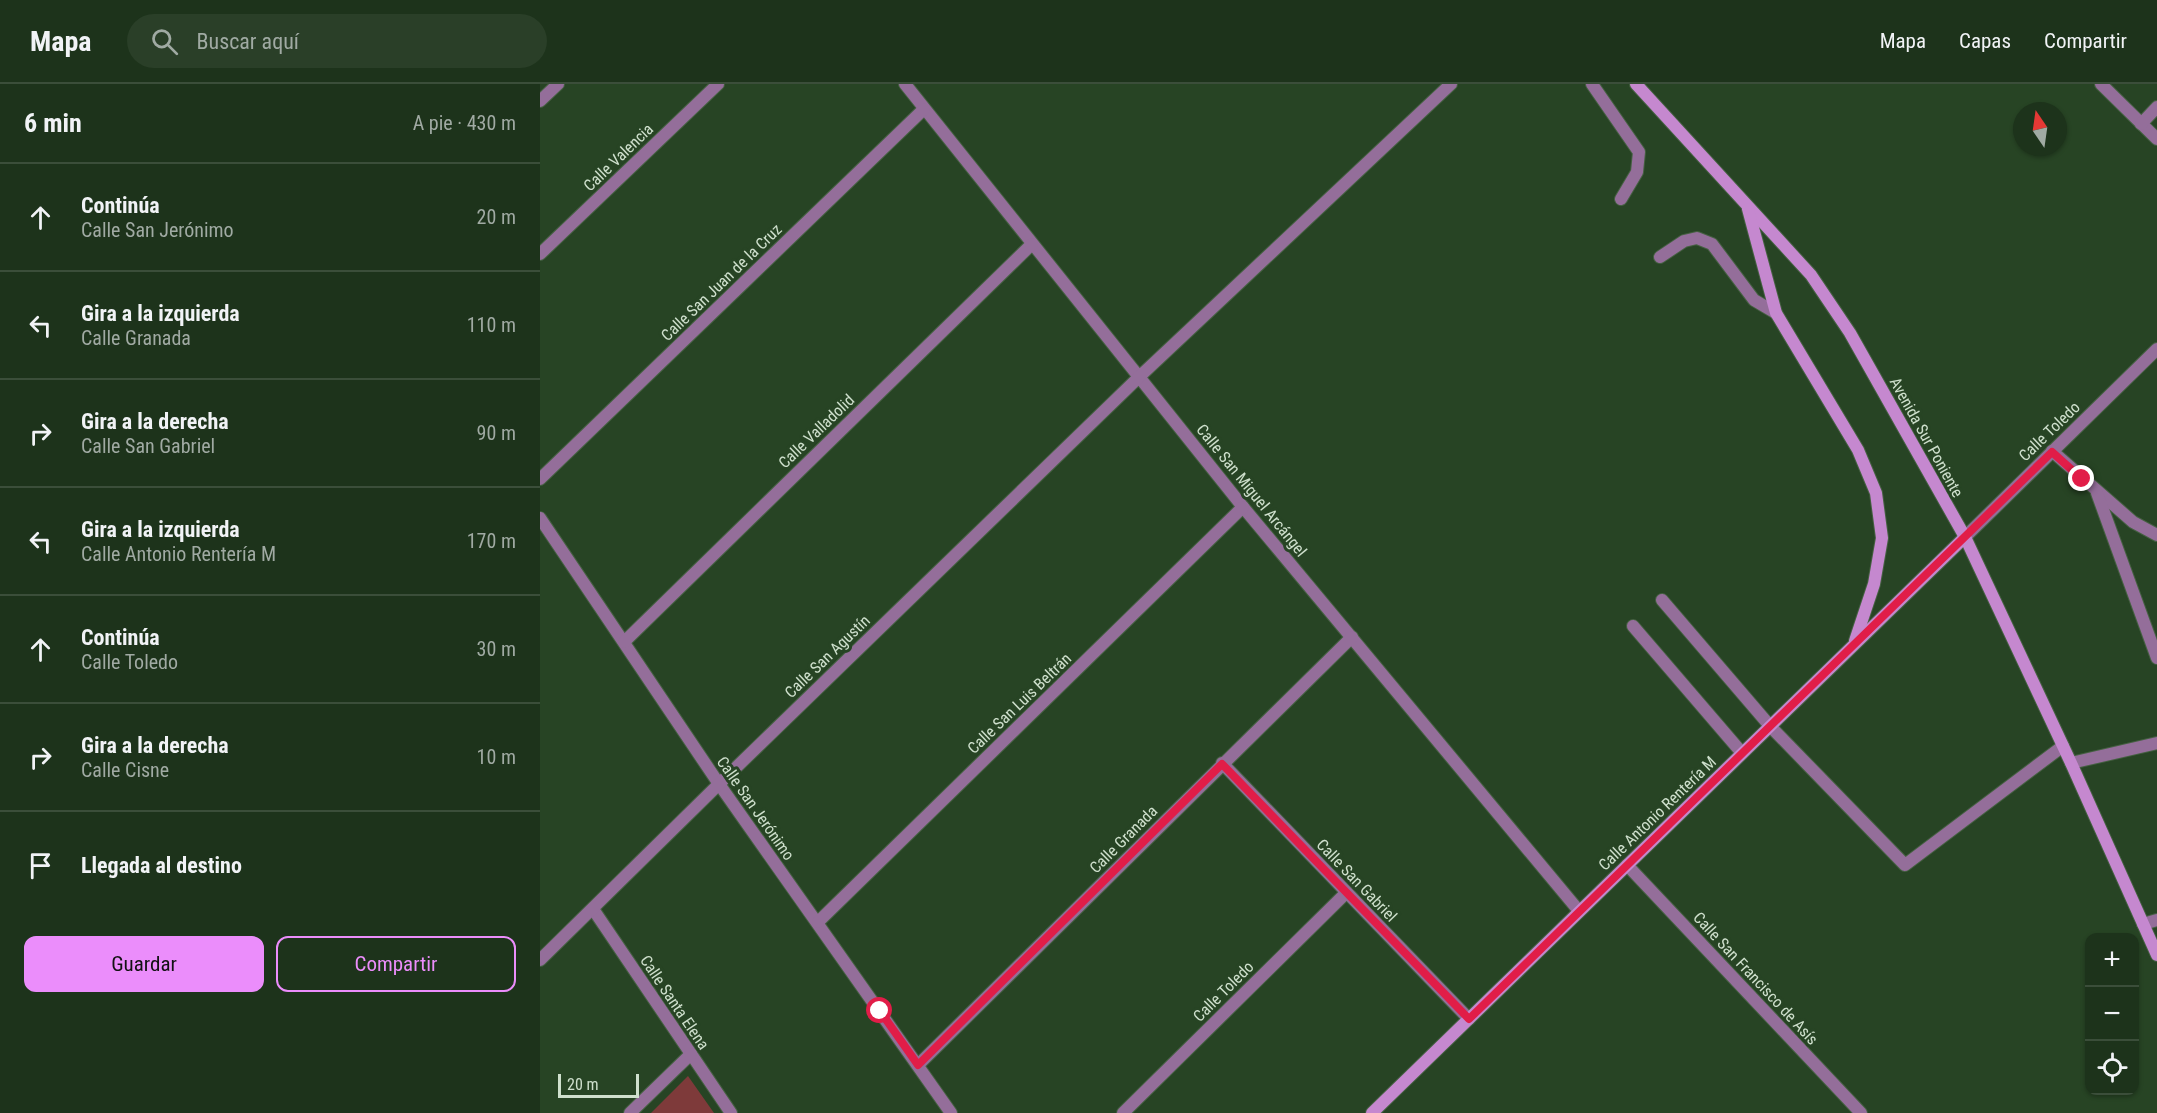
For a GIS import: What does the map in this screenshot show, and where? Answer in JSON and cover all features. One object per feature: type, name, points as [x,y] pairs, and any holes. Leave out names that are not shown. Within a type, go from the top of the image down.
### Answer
[{"type":"main road","name":"Avenida Sur Poniente","points":[[1636,84],[1811,275],[1850,333],[1965,537],[2071,763],[2157,955]]},
{"type":"main road","points":[[1747,205],[1776,314],[1858,450],[1876,493],[1882,538],[1874,584],[1854,645]]},
{"type":"main road","name":"Calle Antonio Rentería M","points":[[1372,1113],[1965,537]]},
{"type":"street","points":[[540,100],[558,84]]},
{"type":"street","name":"Calle Valencia","points":[[540,254],[718,84]]},
{"type":"street","name":"Calle San Miguel Arcángel","points":[[904,84],[1138,378],[1580,911]]},
{"type":"street","name":"Calle San Agustín","points":[[540,960],[1138,378],[1451,84]]},
{"type":"street","points":[[1592,84],[1639,152],[1637,172],[1621,199]]},
{"type":"street","points":[[2101,84],[2157,139]]},
{"type":"street","points":[[2141,124],[2157,107]]},
{"type":"street","name":"Calle San Juan de la Cruz","points":[[540,479],[924,109]]},
{"type":"street","points":[[1660,257],[1684,241],[1697,238],[1712,244],[1754,300],[1776,314]]},
{"type":"street","name":"Calle Valladolid","points":[[624,642],[1032,244]]},
{"type":"street","name":"Calle Toledo","points":[[1965,537],[2157,349]]},
{"type":"street","points":[[2052,452],[2133,522],[2157,535]]},
{"type":"street","points":[[2097,493],[2157,658]]},
{"type":"street","name":"Calle San Luis Beltrán","points":[[818,922],[1244,507]]},
{"type":"street","name":"Calle San Jerónimo","points":[[540,518],[719,784],[951,1113]]},
{"type":"street","points":[[1662,600],[1770,726],[1905,865],[2063,746]]},
{"type":"street","points":[[1633,626],[1742,753]]},
{"type":"street","name":"Calle Granada","points":[[918,1065],[1353,637]]},
{"type":"street","points":[[2071,763],[2157,743]]},
{"type":"street","name":"Calle San Gabriel","points":[[1222,764],[1469,1019]]},
{"type":"street","name":"Calle San Francisco de Asís","points":[[1627,865],[1861,1113]]},
{"type":"street","name":"Calle Toledo","points":[[1123,1113],[1346,893]]},
{"type":"street","name":"Calle Santa Elena","points":[[593,909],[731,1113]]},
{"type":"street","points":[[2143,924],[2157,920]]},
{"type":"street","points":[[630,1113],[691,1054]]},
{"type":"shaded area","points":[[688,1076],[714,1113],[651,1113]]},
{"type":"route","points":[[880,1011],[918,1065],[1222,764],[1469,1019],[2052,452],[2082,479]]}]
